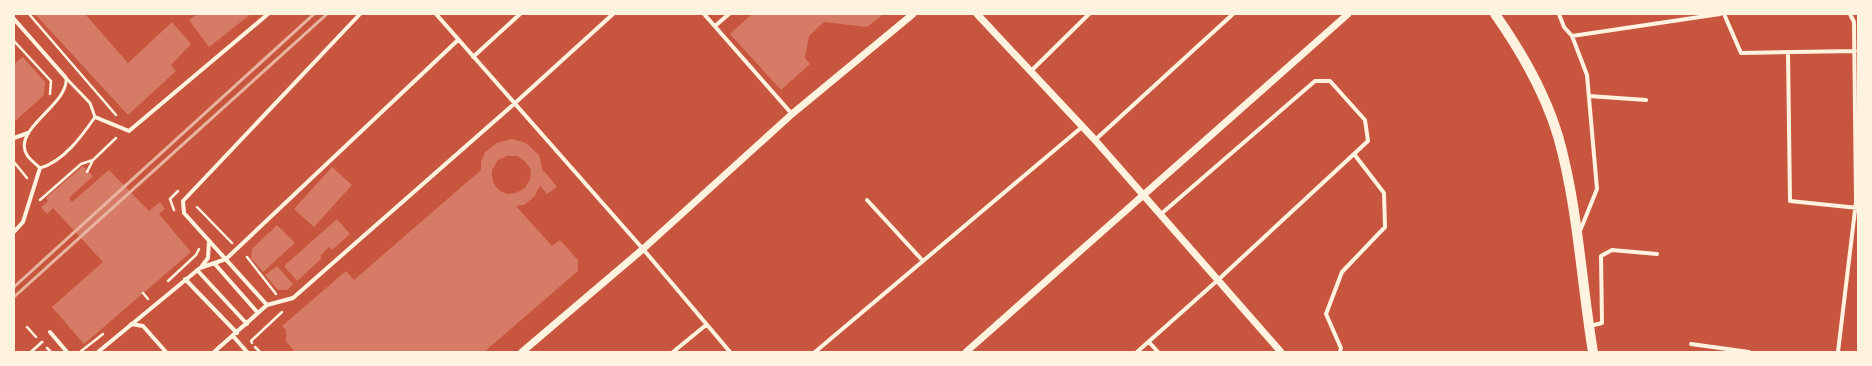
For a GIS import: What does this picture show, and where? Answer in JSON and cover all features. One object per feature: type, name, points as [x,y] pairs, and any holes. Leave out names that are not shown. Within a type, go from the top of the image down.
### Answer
[{"type":"main road","points":[[1495,14],[1533,77],[1557,134],[1567,171],[1588,326],[1593,352]]},
{"type":"street","points":[[95,117],[129,131],[268,14]]},
{"type":"street","points":[[266,305],[184,213],[183,201],[360,14]]},
{"type":"street","points":[[436,14],[643,249],[730,352]]},
{"type":"street","points":[[473,56],[520,14]]},
{"type":"street","points":[[214,352],[235,335],[266,305],[293,298],[514,104],[613,14]]},
{"type":"street","points":[[704,14],[792,114]]},
{"type":"street","points":[[715,26],[729,14]]},
{"type":"street","points":[[522,352],[643,249],[792,114],[914,14]]},
{"type":"street","points":[[977,14],[1095,140],[1219,279],[1281,352]]},
{"type":"street","points":[[1030,72],[1089,14]]},
{"type":"street","points":[[1095,140],[1233,14]]},
{"type":"street","points":[[966,352],[1348,14]]},
{"type":"street","points":[[1559,14],[1564,27],[1572,36],[1587,75],[1589,96],[1596,189],[1577,237]]},
{"type":"street","points":[[1572,36],[1720,14]]},
{"type":"street","points":[[1724,14],[1741,53],[1855,50]]},
{"type":"street","points":[[1838,352],[1857,208],[1854,22],[1850,14]]},
{"type":"street","points":[[14,19],[66,78]]},
{"type":"street","points":[[198,269],[226,259],[458,40]]},
{"type":"street","points":[[1788,52],[1790,201],[1857,208]]},
{"type":"street","points":[[1137,352],[1219,279],[1368,141],[1365,120],[1330,81],[1314,81],[1161,214]]},
{"type":"street","points":[[1589,96],[1646,100]]},
{"type":"street","points":[[815,352],[1082,127]]},
{"type":"street","points":[[14,138],[28,133]]},
{"type":"street","points":[[1340,352],[1341,348],[1326,314],[1342,272],[1386,227],[1384,193],[1354,154]]},
{"type":"street","points":[[14,232],[23,222],[40,168]]},
{"type":"street","points":[[867,200],[923,261]]},
{"type":"street","points":[[98,352],[198,269],[208,258],[210,246],[209,240]]},
{"type":"street","points":[[1588,326],[1602,323],[1601,256],[1612,250],[1657,254]]},
{"type":"street","points":[[214,263],[258,313]]},
{"type":"street","points":[[198,269],[247,324]]},
{"type":"street","points":[[186,279],[235,335],[247,352]]},
{"type":"street","points":[[131,324],[143,326],[166,352]]},
{"type":"street","points":[[673,352],[706,325]]},
{"type":"street","points":[[50,332],[67,352]]},
{"type":"street","points":[[1149,342],[1158,352]]},
{"type":"street","points":[[1691,344],[1749,352]]},
{"type":"lane","points":[[66,78],[90,103],[95,117],[86,130],[60,158],[51,165],[40,168],[26,155],[25,144],[28,133],[61,96],[67,84],[66,78]]},
{"type":"lane","points":[[30,352],[42,342]]},
{"type":"path","points":[[29,14],[116,115]]},
{"type":"path","points":[[14,41],[51,81],[50,97]]},
{"type":"path","points":[[87,172],[93,160],[116,138]]},
{"type":"path","points":[[38,201],[81,164],[93,160]]},
{"type":"path","points":[[14,162],[28,178]]},
{"type":"path","points":[[175,216],[170,199],[181,188]]},
{"type":"path","points":[[197,207],[233,244]]},
{"type":"path","points":[[164,284],[196,255],[201,246]]},
{"type":"path","points":[[247,257],[276,294]]},
{"type":"path","points":[[143,293],[148,299]]},
{"type":"path","points":[[142,304],[153,294]]},
{"type":"path","points":[[260,352],[251,341],[282,312]]},
{"type":"path","points":[[80,352],[105,333]]},
{"type":"building","points":[[35,14],[85,14],[128,63],[172,22],[191,44],[171,65],[176,71],[128,115]]},
{"type":"building","points":[[197,14],[251,14],[209,47],[189,20]]},
{"type":"building","points":[[752,14],[884,14],[867,27],[824,22],[809,36],[805,58],[810,64],[781,90],[730,34]]},
{"type":"building","points":[[23,57],[45,82],[44,95],[14,122],[14,64]]},
{"type":"building","points":[[512,139],[526,143],[539,155],[543,172],[544,171],[557,187],[547,194],[540,186],[534,197],[524,205],[516,206],[552,246],[560,240],[578,260],[578,271],[484,352],[295,352],[286,341],[286,330],[282,326],[346,271],[354,280],[481,170],[481,162],[485,152],[497,143]],"holes":[[[507,156],[517,156],[525,161],[531,170],[530,179],[525,188],[516,193],[507,194],[500,191],[494,184],[492,170],[498,160]]]},
{"type":"building","points":[[83,166],[93,176],[69,198],[72,202],[109,170],[149,211],[160,202],[165,209],[159,214],[191,252],[84,344],[52,307],[103,262],[53,208],[47,214],[41,207],[48,201],[46,198]]},
{"type":"building","points":[[332,167],[352,185],[314,227],[294,209]]},
{"type":"building","points":[[337,219],[350,234],[332,250],[329,247],[320,256],[322,258],[297,281],[284,266]]},
{"type":"building","points":[[277,225],[295,243],[263,272],[251,258],[252,249]]},
{"type":"building","points":[[277,266],[293,284],[287,290],[278,290],[265,275]]},
{"type":"railway","points":[[14,287],[314,14]]},
{"type":"railway","points":[[14,297],[327,14]]}]
